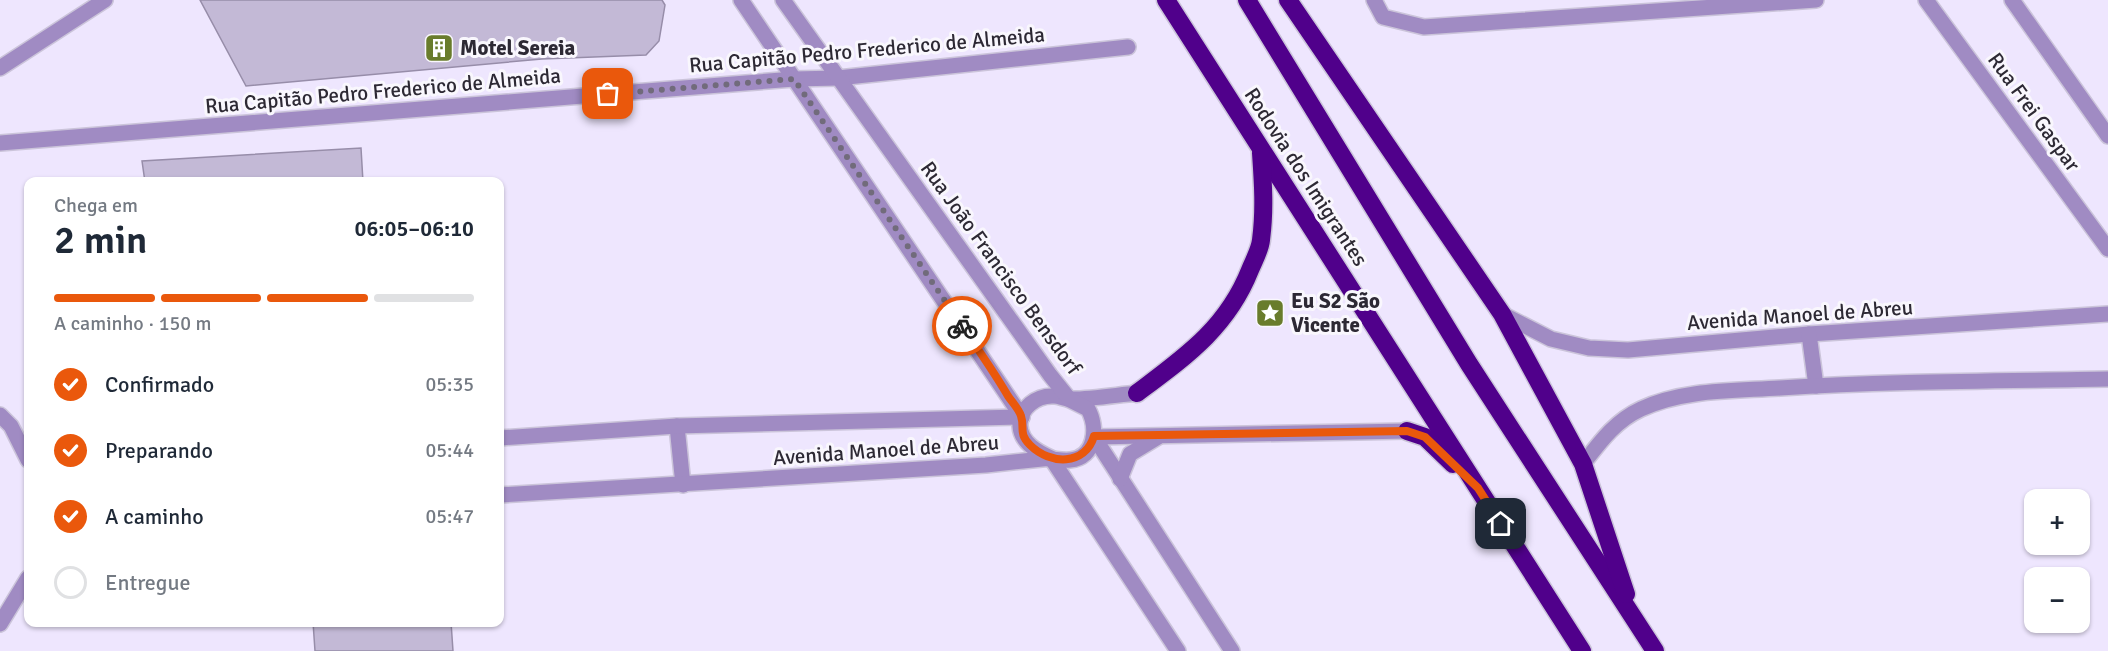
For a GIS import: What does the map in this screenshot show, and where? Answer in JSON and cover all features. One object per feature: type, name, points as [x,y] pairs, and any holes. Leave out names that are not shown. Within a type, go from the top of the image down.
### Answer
[{"type":"highway","name":"Rodovia dos Imigrantes","points":[[1166,0],[1582,651]]},
{"type":"highway","name":"Rodovia dos Imigrantes","points":[[1247,0],[1469,364],[1655,651]]},
{"type":"highway","points":[[1288,0],[1502,314],[1583,464],[1632,616]]},
{"type":"highway","points":[[1137,393],[1185,357],[1220,325],[1244,287],[1261,243],[1265,196],[1261,148]]},
{"type":"highway","points":[[1407,431],[1425,437],[1478,488]]},
{"type":"street","points":[[0,68],[105,0]]},
{"type":"street","points":[[741,0],[1022,417],[1022,436],[1031,446],[1051,458],[1178,651]]},
{"type":"street","name":"Rua João Francisco Bensdorf","points":[[783,0],[1070,400],[1088,409],[1096,428],[1094,436],[1232,651]]},
{"type":"street","points":[[1374,0],[1383,17],[1424,27],[1816,0]]},
{"type":"street","name":"Rua Frei Gaspar","points":[[1926,0],[2108,249]]},
{"type":"street","points":[[2012,0],[2108,136]]},
{"type":"street","name":"Rua Capitão Pedro Frederico de Almeida","points":[[0,143],[794,79],[838,78],[1128,47]]},
{"type":"street","name":"Avenida Manoel de Abreu","points":[[1502,314],[1551,339],[1589,348],[1628,350],[1809,334],[2108,314]]},
{"type":"street","points":[[1809,334],[1816,386]]},
{"type":"street","points":[[1583,464],[1613,426],[1640,409],[1668,398],[1715,392],[1816,386],[2108,379]]},
{"type":"street","name":"Avenida Manoel de Abreu","points":[[504,438],[677,426],[1022,417],[1031,403],[1041,397],[1055,396],[1070,400],[1137,393]]},
{"type":"street","points":[[0,415],[11,426],[24,452]]},
{"type":"street","points":[[677,426],[683,485]]},
{"type":"street","points":[[1094,436],[1407,431]]},
{"type":"street","points":[[1120,478],[1130,454],[1160,435]]},
{"type":"street","name":"Avenida Manoel de Abreu","points":[[504,495],[986,465],[1051,458],[1070,460],[1081,456],[1091,446],[1094,436]]},
{"type":"street","points":[[0,624],[24,585]]},
{"type":"building","name":"Motel Sereia","points":[[200,0],[662,0],[665,5],[659,41],[646,55],[542,59],[246,86]]},
{"type":"building","points":[[361,148],[363,177],[144,177],[142,161]]},
{"type":"building","points":[[313,627],[451,627],[453,651],[315,651]]},
{"type":"way so far","points":[[608,94],[794,79],[962,326]]},
{"type":"place","name":"Motel Sereia","points":[[439,48]]},
{"type":"place","name":"Eu S2 São Vicente","points":[[1270,313]]},
{"type":"route","points":[[962,326],[1022,417],[1020,426],[1022,436],[1031,446],[1051,458],[1070,460],[1081,456],[1091,446],[1094,436],[1407,431],[1425,437],[1478,488],[1501,524]]}]
